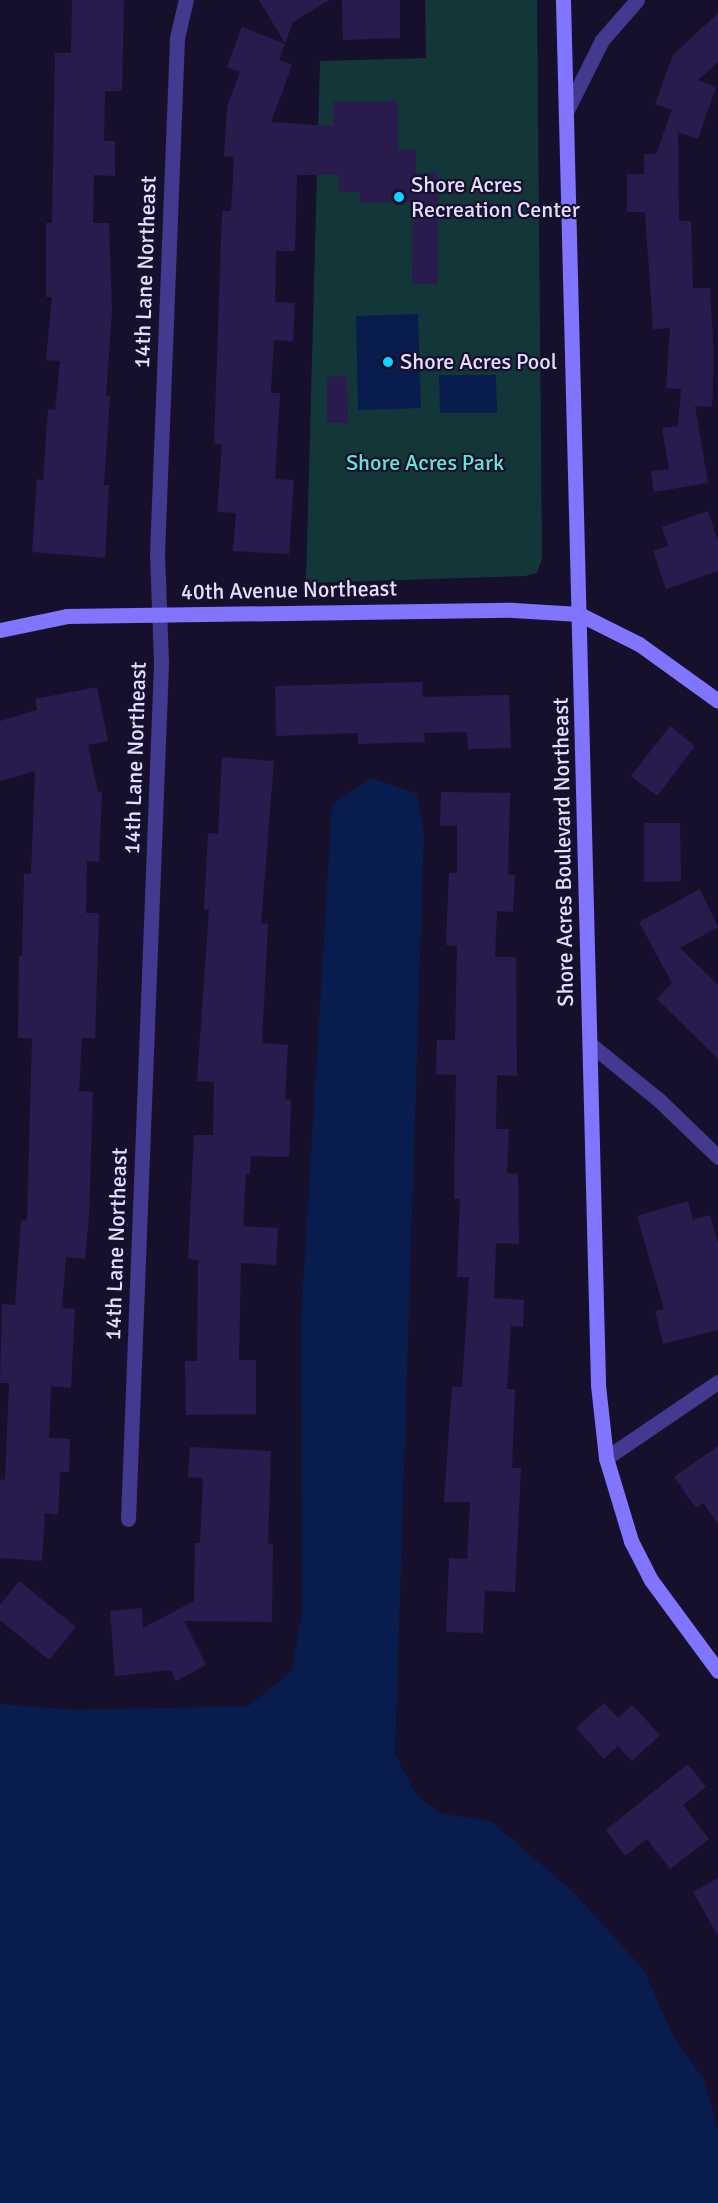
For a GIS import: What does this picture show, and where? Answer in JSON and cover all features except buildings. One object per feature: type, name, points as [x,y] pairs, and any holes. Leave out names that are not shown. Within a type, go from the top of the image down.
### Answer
[{"type":"street","name":"14th Lane Northeast","points":[[128,1519],[161,662],[157,554],[177,38],[186,0]]},
{"type":"street","name":"Shore Acres Boulevard Northeast","points":[[564,0],[598,1385],[606,1458],[631,1541],[651,1580],[718,1671]]},
{"type":"street","points":[[567,110],[602,40],[637,0]]},
{"type":"street","name":"40th Avenue Northeast","points":[[0,630],[67,616],[513,610],[579,614]]},
{"type":"street","points":[[579,614],[639,644],[718,701]]},
{"type":"street","points":[[590,1044],[659,1100],[718,1157]]},
{"type":"street","points":[[606,1458],[718,1382]]},
{"type":"green space","name":"Shore Acres Park","points":[[425,0],[537,0],[542,559],[537,573],[525,576],[306,583],[320,61],[426,58]]},
{"type":"water","name":"Shore Acres Pool","points":[[418,314],[421,408],[358,410],[356,316]]},
{"type":"water","points":[[439,375],[496,375],[497,413],[440,413]]},
{"type":"water","points":[[371,778],[417,794],[424,831],[395,1754],[415,1793],[439,1813],[492,1822],[573,1892],[644,1970],[672,2034],[704,2080],[718,2131],[718,2203],[0,2203],[0,1704],[74,1710],[249,1706],[292,1671],[302,1612],[301,1322],[332,805]]},
{"type":"place","name":"Shore Acres Recreation Center","points":[[399,197]]},
{"type":"place","name":"Shore Acres Pool","points":[[388,362]]}]
